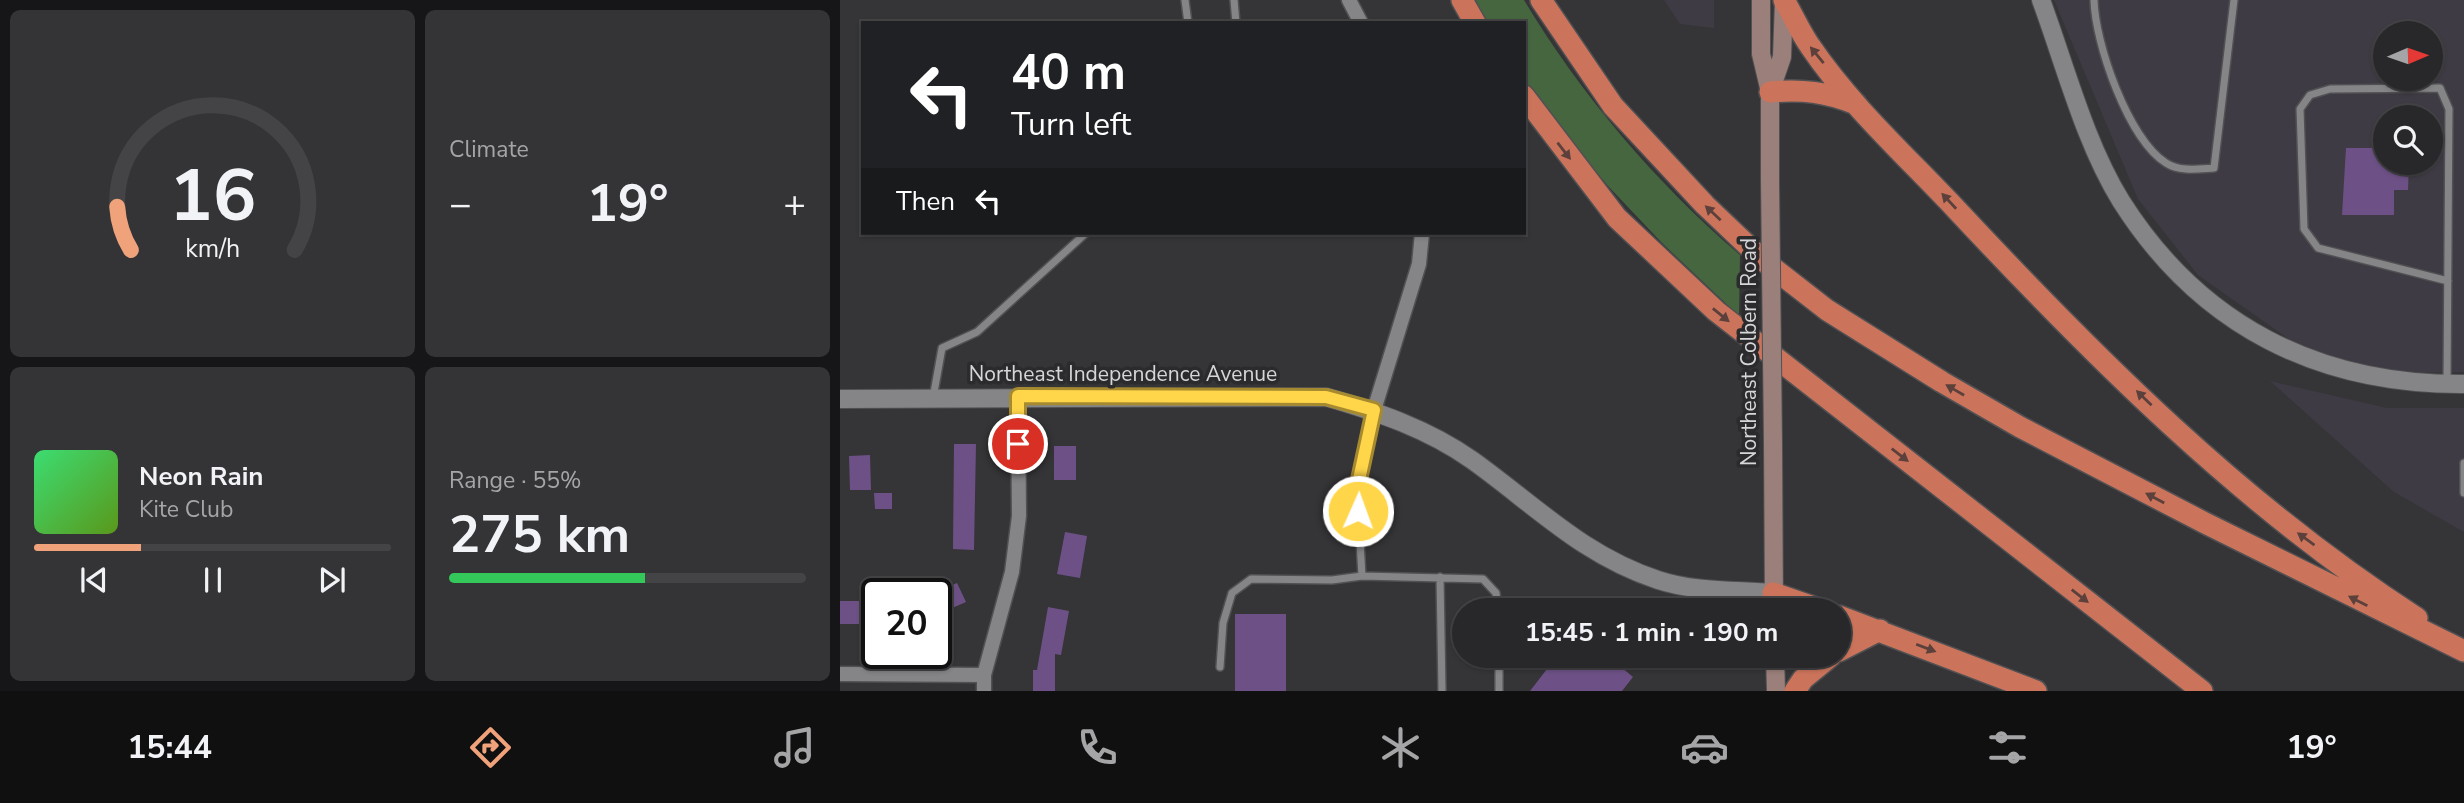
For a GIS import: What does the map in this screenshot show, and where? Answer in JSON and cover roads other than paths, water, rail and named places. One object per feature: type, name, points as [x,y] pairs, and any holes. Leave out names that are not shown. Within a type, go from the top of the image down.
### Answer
[{"type":"highway","points":[[1462,0],[1474,21]]},
{"type":"highway","points":[[1541,0],[1613,106],[1705,205],[1765,261],[1827,310],[1941,383],[2020,427],[2242,542],[2464,649]]},
{"type":"highway","points":[[1784,0],[1810,47],[1858,105],[2002,259],[2193,445],[2274,516],[2464,649]]},
{"type":"highway","points":[[1770,92],[1802,89],[1824,92],[1858,105]]},
{"type":"highway","points":[[1526,99],[1617,218],[1716,312],[2202,691]]},
{"type":"highway","points":[[1851,620],[2036,691]]},
{"type":"highway","points":[[1851,645],[1880,630]]},
{"type":"highway","points":[[1795,691],[1803,679],[1816,668]]},
{"type":"main road","name":"Northeast Colbern Road","points":[[1761,0],[1761,54],[1770,92],[1774,598]]},
{"type":"main road","name":"Northeast Colbern Road","points":[[1770,92],[1782,57],[1784,0]]},
{"type":"main road","points":[[1775,668],[1776,691]]},
{"type":"street","points":[[1349,0],[1359,21]]},
{"type":"street","points":[[2041,0],[2099,157],[2121,200],[2180,278],[2219,311],[2262,338],[2303,357],[2370,377],[2456,384]]},
{"type":"street","points":[[1374,410],[1419,264],[1422,235]]},
{"type":"street","points":[[984,691],[984,675],[1013,561],[1018,516],[1018,396]]},
{"type":"street","name":"Northeast Independence Avenue","points":[[840,399],[1018,396],[1326,397],[1374,410],[1425,432],[1470,459],[1591,552],[1680,587],[1749,598]]},
{"type":"street","points":[[840,674],[984,675]]},
{"type":"lane","points":[[1185,0],[1188,21]]},
{"type":"lane","points":[[1234,0],[1236,21]]},
{"type":"lane","points":[[2094,0],[2094,23],[2128,113],[2146,144],[2167,164],[2184,169],[2214,168],[2234,0]]},
{"type":"lane","points":[[2448,281],[2318,247],[2304,229],[2300,109],[2310,95],[2330,89],[2440,88],[2449,109],[2448,281],[2456,384]]},
{"type":"lane","points":[[933,398],[942,348],[977,331],[1084,235]]},
{"type":"lane","points":[[1362,576],[1357,489],[1374,410]]},
{"type":"lane","points":[[2464,463],[2464,493]]},
{"type":"lane","points":[[1220,667],[1223,623],[1232,593],[1251,579],[1332,580],[1362,576],[1483,579],[1496,593],[1497,598]]},
{"type":"lane","points":[[1440,577],[1442,691]]},
{"type":"lane","points":[[1499,668],[1499,691]]}]
